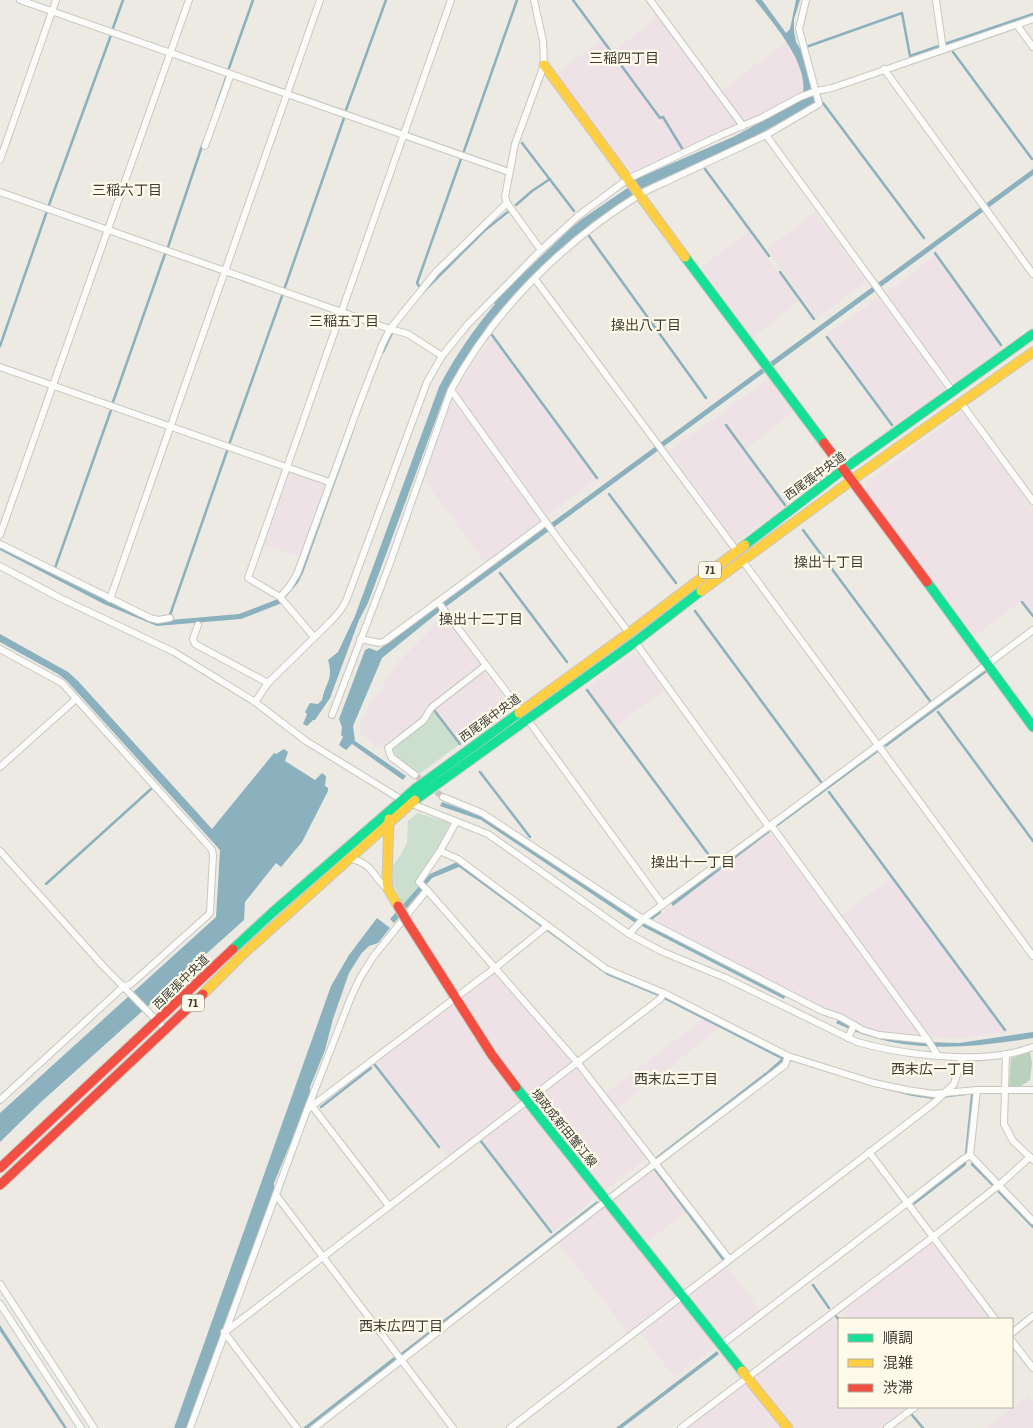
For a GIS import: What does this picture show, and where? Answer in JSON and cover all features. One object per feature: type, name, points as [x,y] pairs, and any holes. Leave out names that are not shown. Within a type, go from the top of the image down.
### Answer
[{"type":"main road","points":[[544,65],[1033,727]]},
{"type":"main road","name":"西尾張中央道","points":[[0,1185],[166,1030],[242,955],[389,823],[407,801],[521,711],[629,633],[844,469],[1033,334]]},
{"type":"main road","name":"西尾張中央道","points":[[0,1168],[155,1019],[273,912],[390,812],[528,720],[635,642],[742,560],[1033,352]]},
{"type":"main road","name":"境政成新田蟹江線","points":[[390,812],[388,888],[455,998],[492,1055],[526,1101],[788,1428]]},
{"type":"street","points":[[20,0],[509,172]]},
{"type":"street","points":[[0,160],[56,0]]},
{"type":"street","points":[[0,535],[189,0]]},
{"type":"street","points":[[110,599],[320,0]]},
{"type":"street","points":[[314,637],[280,597],[248,578],[451,0]]},
{"type":"street","points":[[534,0],[543,41],[544,65],[515,144],[506,196],[507,203],[541,250]]},
{"type":"street","points":[[650,0],[743,126]]},
{"type":"street","points":[[332,715],[390,563],[451,390],[488,330],[535,279],[579,237],[640,194],[766,135],[819,104],[799,29],[806,0]]},
{"type":"street","points":[[936,0],[943,50]]},
{"type":"street","points":[[255,702],[268,683],[340,611],[346,601],[416,409],[427,382],[442,356],[468,324],[541,250],[578,216],[630,181],[800,97],[832,88],[1033,19]]},
{"type":"street","points":[[1017,25],[1033,46]]},
{"type":"street","points":[[884,69],[1033,274]]},
{"type":"street","points":[[205,146],[231,74]]},
{"type":"street","points":[[766,135],[953,392]]},
{"type":"street","points":[[0,192],[408,334],[442,356]]},
{"type":"street","points":[[280,597],[297,574],[329,482],[382,345],[390,329],[436,272],[507,203]]},
{"type":"street","points":[[535,279],[736,550]]},
{"type":"street","points":[[0,367],[329,482]]},
{"type":"street","points":[[451,390],[556,536],[629,633]]},
{"type":"street","points":[[961,403],[1033,501]]},
{"type":"street","points":[[360,640],[380,643],[385,641],[439,603],[546,522]]},
{"type":"street","points":[[0,544],[150,618],[158,620],[170,618]]},
{"type":"street","points":[[742,560],[1033,956]]},
{"type":"street","points":[[0,566],[60,598],[174,652],[255,702],[306,741],[407,801],[488,834],[629,934],[663,952],[851,1031],[875,1047],[962,1058],[1006,1054],[1033,1047]]},
{"type":"street","points":[[439,603],[521,711]]},
{"type":"street","points":[[198,625],[193,639],[195,644],[268,683]]},
{"type":"street","points":[[629,934],[643,919],[1033,630]]},
{"type":"street","points":[[635,642],[938,1056]]},
{"type":"street","points":[[0,649],[62,683],[206,843],[213,854],[210,913],[0,1100]]},
{"type":"street","points":[[415,775],[391,757],[388,748],[424,720],[431,708],[485,666]]},
{"type":"street","points":[[0,768],[76,699]]},
{"type":"street","points":[[528,720],[663,905]]},
{"type":"street","points":[[443,797],[482,813],[643,919],[822,1011],[840,1017],[851,1031]]},
{"type":"street","points":[[456,822],[440,851],[418,882],[577,1062],[729,1259]]},
{"type":"street","points":[[0,851],[104,967],[166,1030]]},
{"type":"street","points":[[440,851],[458,859],[545,928],[606,969],[788,1056],[874,1083],[941,1096],[977,1090],[1033,1090]]},
{"type":"street","points":[[351,858],[368,865],[383,885],[388,888]]},
{"type":"street","points":[[190,1428],[276,1194],[360,978],[373,957],[427,890]]},
{"type":"street","points":[[309,1108],[545,928]]},
{"type":"street","points":[[224,1332],[662,996]]},
{"type":"street","points":[[851,1031],[863,1030],[879,1035],[928,1040]]},
{"type":"street","points":[[681,1428],[1032,1159],[1006,1130],[1004,1115],[1006,1054]]},
{"type":"street","points":[[314,1428],[606,1201],[785,1065],[788,1056]]},
{"type":"street","points":[[510,1428],[941,1096],[954,1084],[962,1058]]},
{"type":"street","points":[[970,1155],[977,1090]]},
{"type":"street","points":[[309,1108],[389,1206]]},
{"type":"street","points":[[869,1152],[994,1318]]},
{"type":"street","points":[[721,1345],[970,1155]]},
{"type":"street","points":[[970,1155],[1033,1221]]},
{"type":"street","points":[[276,1194],[453,1428]]},
{"type":"street","points":[[0,1284],[94,1428]]},
{"type":"street","points":[[0,1304],[81,1428]]},
{"type":"street","points":[[1013,1332],[1033,1316]]},
{"type":"street","points":[[224,1332],[297,1428]]},
{"type":"street","points":[[1013,1342],[1033,1368]]},
{"type":"street","points":[[887,1428],[914,1408]]},
{"type":"shaded area","points":[[659,15],[737,126],[682,152],[630,173],[555,74],[604,38],[614,51]]},
{"type":"shaded area","points":[[786,42],[797,61],[803,81],[804,93],[744,122],[722,90]]},
{"type":"shaded area","points":[[815,212],[866,281],[817,319],[767,249]]},
{"type":"shaded area","points":[[749,232],[799,301],[752,338],[701,267]]},
{"type":"shaded area","points":[[935,256],[1002,348],[955,382],[943,372],[886,293]]},
{"type":"shaded area","points":[[879,297],[936,375],[944,390],[894,425],[827,334]]},
{"type":"shaded area","points":[[492,338],[596,479],[547,516],[458,395],[461,382]]},
{"type":"shaded area","points":[[770,378],[794,411],[744,450],[785,506],[737,541],[726,529],[669,451]]},
{"type":"shaded area","points":[[452,400],[542,522],[486,564],[424,480]]},
{"type":"shaded area","points":[[962,412],[1033,508],[1033,613],[1023,600],[972,638],[866,492],[867,482]]},
{"type":"shaded area","points":[[293,471],[326,483],[300,557],[264,545],[290,473]]},
{"type":"shaded area","points":[[444,616],[481,667],[431,704],[415,724],[377,747],[360,733],[361,719],[398,662]]},
{"type":"shaded area","points":[[635,653],[642,662],[644,661],[665,690],[613,728],[585,689]]},
{"type":"shaded area","points":[[484,671],[511,708],[461,744],[435,709]]},
{"type":"shaded area","points":[[770,832],[920,1035],[918,1038],[881,1033],[863,1028],[652,921]]},
{"type":"shaded area","points":[[893,877],[1007,1032],[960,1039],[934,1037],[927,1033],[841,915]]},
{"type":"shaded area","points":[[494,971],[571,1061],[571,1063],[531,1093],[525,1091],[496,1052],[461,999],[463,994]]},
{"type":"shaded area","points":[[451,1005],[454,1006],[487,1056],[518,1097],[518,1103],[448,1157],[374,1063]]},
{"type":"shaded area","points":[[703,1019],[721,1027],[617,1108],[606,1093]]},
{"type":"shaded area","points":[[574,1068],[577,1068],[647,1158],[604,1191],[534,1102],[534,1098]]},
{"type":"shaded area","points":[[522,1109],[527,1110],[595,1195],[594,1198],[552,1232],[481,1139]]},
{"type":"shaded area","points":[[653,1169],[686,1212],[646,1243],[612,1200]]},
{"type":"shaded area","points":[[603,1207],[606,1207],[674,1293],[674,1297],[628,1333],[558,1242]]},
{"type":"shaded area","points":[[933,1243],[990,1318],[847,1318],[841,1311]]},
{"type":"shaded area","points":[[727,1266],[761,1312],[727,1337],[722,1337],[691,1298],[691,1293]]},
{"type":"shaded area","points":[[678,1304],[683,1304],[715,1344],[715,1347],[674,1377],[640,1332]]},
{"type":"shaded area","points":[[831,1319],[838,1328],[838,1408],[899,1408],[902,1412],[881,1428],[795,1428],[757,1380],[758,1374]]},
{"type":"shaded area","points":[[748,1385],[783,1428],[688,1428],[742,1386]]},
{"type":"shaded area","points":[[1028,1396],[1033,1403],[1033,1428],[986,1428],[1013,1408]]},
{"type":"green space","points":[[434,710],[460,744],[419,774],[400,761],[393,750],[395,745],[425,722]]},
{"type":"green space","points":[[418,813],[450,823],[438,849],[416,881],[418,888],[403,904],[392,882],[393,865],[407,843],[408,821]]},
{"type":"green space","points":[[1030,1052],[1032,1063],[1030,1080],[1015,1090],[1009,1087],[1011,1058]]},
{"type":"water","points":[[755,0],[762,0],[786,33],[790,29],[796,0],[800,0],[794,19],[794,31],[796,42],[803,53],[817,102],[752,138],[634,192],[633,195],[575,236],[503,307],[488,325],[446,392],[368,603],[359,620],[330,698],[315,720],[307,726],[303,724],[307,714],[305,712],[310,703],[318,704],[322,700],[330,677],[328,660],[338,652],[355,616],[439,387],[465,344],[495,304],[493,302],[570,229],[629,187],[636,179],[733,137],[801,100],[803,88],[802,75],[797,61],[790,47]]},
{"type":"water","points":[[1033,169],[1033,175],[440,611],[382,658],[353,726],[355,741],[406,776],[403,780],[352,744],[346,750],[339,745],[343,737],[341,735],[342,727],[339,719],[365,650],[369,648],[377,651]]},
{"type":"water","points":[[0,545],[109,601],[145,618],[159,621],[239,614],[278,599],[282,603],[241,619],[157,626],[104,604],[0,550]]},
{"type":"water","points":[[0,634],[68,672],[78,681],[212,829],[274,753],[276,754],[284,749],[288,752],[285,761],[315,780],[322,773],[326,776],[325,786],[328,788],[328,791],[302,842],[281,867],[276,863],[245,902],[244,920],[41,1102],[0,1142],[0,1113],[216,917],[220,850],[67,681],[58,674],[0,642]]},
{"type":"water","points":[[986,670],[987,672],[886,747],[884,745]]},
{"type":"water","points":[[877,751],[778,826],[776,825]]},
{"type":"water","points":[[442,802],[483,816],[636,919],[786,995],[784,999],[634,922],[481,820],[440,806]]},
{"type":"water","points":[[770,832],[673,906],[671,903]]},
{"type":"water","points":[[457,862],[604,971],[665,997],[784,1058],[905,1092],[967,1092],[967,1095],[933,1099],[912,1096],[783,1060],[658,996],[607,975],[459,867],[432,878],[394,923],[390,919],[430,874]]},
{"type":"water","points":[[377,918],[390,928],[378,943],[369,946],[361,954],[349,973],[333,1019],[325,1050],[310,1087],[310,1096],[274,1183],[274,1189],[187,1428],[174,1428],[331,986],[349,955]]},
{"type":"water","points":[[838,1020],[857,1030],[925,1042],[959,1043],[1033,1032],[1033,1038],[958,1047],[909,1045],[860,1033],[836,1023]]},
{"type":"water","points":[[765,1073],[767,1075],[658,1160],[656,1157]]},
{"type":"water","points":[[971,1093],[973,1094],[966,1165],[914,1205],[913,1202],[964,1163]]},
{"type":"water","points":[[597,1201],[599,1204],[403,1355],[401,1353]]},
{"type":"water","points":[[0,1325],[67,1428],[64,1428],[0,1331]]},
{"type":"water","points":[[717,1351],[719,1354],[622,1428],[616,1428]]},
{"type":"water","points":[[394,1357],[396,1360],[308,1428],[303,1428]]},
{"type":"waterway","points":[[113,28],[123,0]]},
{"type":"waterway","points":[[229,68],[253,0]]},
{"type":"waterway","points":[[346,110],[386,0]]},
{"type":"waterway","points":[[464,151],[517,0]]},
{"type":"waterway","points":[[573,0],[660,118],[663,117],[683,150]]},
{"type":"waterway","points":[[806,47],[902,13],[910,56],[939,46]]},
{"type":"waterway","points":[[945,44],[1033,14]]},
{"type":"waterway","points":[[49,205],[111,35]]},
{"type":"waterway","points":[[953,52],[1032,159]]},
{"type":"waterway","points":[[216,107],[226,78]]},
{"type":"waterway","points":[[823,103],[924,238]]},
{"type":"waterway","points":[[285,287],[344,118]]},
{"type":"waterway","points":[[522,143],[574,211]]},
{"type":"waterway","points":[[168,247],[202,146]]},
{"type":"waterway","points":[[419,286],[417,283],[461,159]]},
{"type":"waterway","points":[[705,169],[769,256]]},
{"type":"waterway","points":[[516,205],[550,179]]},
{"type":"waterway","points":[[0,346],[47,211]]},
{"type":"waterway","points":[[423,292],[485,230],[509,211]]},
{"type":"waterway","points":[[589,236],[706,398]]},
{"type":"waterway","points":[[935,253],[1001,345]]},
{"type":"waterway","points":[[113,402],[165,254]]},
{"type":"waterway","points":[[780,272],[814,319]]},
{"type":"waterway","points":[[230,442],[282,296]]},
{"type":"waterway","points":[[383,352],[392,333]]},
{"type":"waterway","points":[[492,335],[597,478]]},
{"type":"waterway","points":[[827,337],[892,425]]},
{"type":"waterway","points":[[55,568],[111,410]]},
{"type":"waterway","points":[[726,425],[785,505]]},
{"type":"waterway","points":[[284,597],[297,582],[302,572],[353,429]]},
{"type":"waterway","points":[[170,615],[227,451]]},
{"type":"waterway","points":[[609,494],[676,583]]},
{"type":"waterway","points":[[803,530],[930,701]]},
{"type":"waterway","points":[[500,573],[567,662]]},
{"type":"waterway","points":[[1022,602],[1033,616]]},
{"type":"waterway","points":[[695,611],[821,782]]},
{"type":"waterway","points":[[587,690],[714,862]]},
{"type":"waterway","points":[[434,710],[460,744]]},
{"type":"waterway","points":[[938,712],[1033,841]]},
{"type":"waterway","points":[[480,772],[530,837]]},
{"type":"waterway","points":[[46,884],[151,789]]},
{"type":"waterway","points":[[829,792],[1005,1030]]},
{"type":"waterway","points":[[651,919],[660,912]]},
{"type":"waterway","points":[[764,1076],[783,1059]]},
{"type":"waterway","points":[[375,1065],[439,1147]]},
{"type":"waterway","points":[[321,1107],[371,1068]]},
{"type":"waterway","points":[[480,1140],[551,1232]]},
{"type":"waterway","points":[[972,1164],[993,1185]]},
{"type":"waterway","points":[[654,1168],[723,1259]]},
{"type":"waterway","points":[[999,1192],[1033,1227]]},
{"type":"waterway","points":[[813,1285],[829,1308]]},
{"type":"waterway","points":[[835,1315],[838,1319]]},
{"type":"waterway","points":[[912,1415],[923,1428]]},
{"type":"tunnel","points":[[415,775],[443,797]]},
{"type":"traffic: fast","points":[[685,257],[824,443]]},
{"type":"traffic: fast","points":[[745,545],[844,469],[1033,334]]},
{"type":"traffic: fast","points":[[927,582],[1033,727]]},
{"type":"traffic: fast","points":[[415,800],[635,642],[701,591]]},
{"type":"traffic: fast","points":[[233,949],[415,789],[519,713]]},
{"type":"traffic: fast","points":[[516,1087],[742,1371]]},
{"type":"traffic: slow","points":[[544,65],[685,257]]},
{"type":"traffic: slow","points":[[701,591],[852,480],[1033,352]]},
{"type":"traffic: slow","points":[[519,713],[745,545]]},
{"type":"traffic: slow","points":[[203,994],[242,955],[415,800]]},
{"type":"traffic: slow","points":[[389,819],[387,880],[388,889],[398,906]]},
{"type":"traffic: slow","points":[[742,1371],[788,1428]]},
{"type":"traffic: jam","points":[[824,443],[927,582]]},
{"type":"traffic: jam","points":[[398,906],[408,923]]},
{"type":"traffic: jam","points":[[408,923],[492,1055],[516,1087]]},
{"type":"traffic: jam","points":[[0,1168],[233,949]]},
{"type":"traffic: jam","points":[[0,1185],[203,994]]},
{"type":"district","name":"三稲四丁目","points":[[624,58]]},
{"type":"district","name":"三稲六丁目","points":[[127,190]]},
{"type":"district","name":"三稲五丁目","points":[[344,321]]},
{"type":"district","name":"操出八丁目","points":[[646,325]]},
{"type":"district","name":"操出十丁目","points":[[829,562]]},
{"type":"district","name":"操出十二丁目","points":[[481,619]]},
{"type":"district","name":"操出十一丁目","points":[[693,862]]},
{"type":"district","name":"西末広一丁目","points":[[933,1069]]},
{"type":"district","name":"西末広三丁目","points":[[676,1079]]},
{"type":"district","name":"西末広四丁目","points":[[401,1326]]}]
